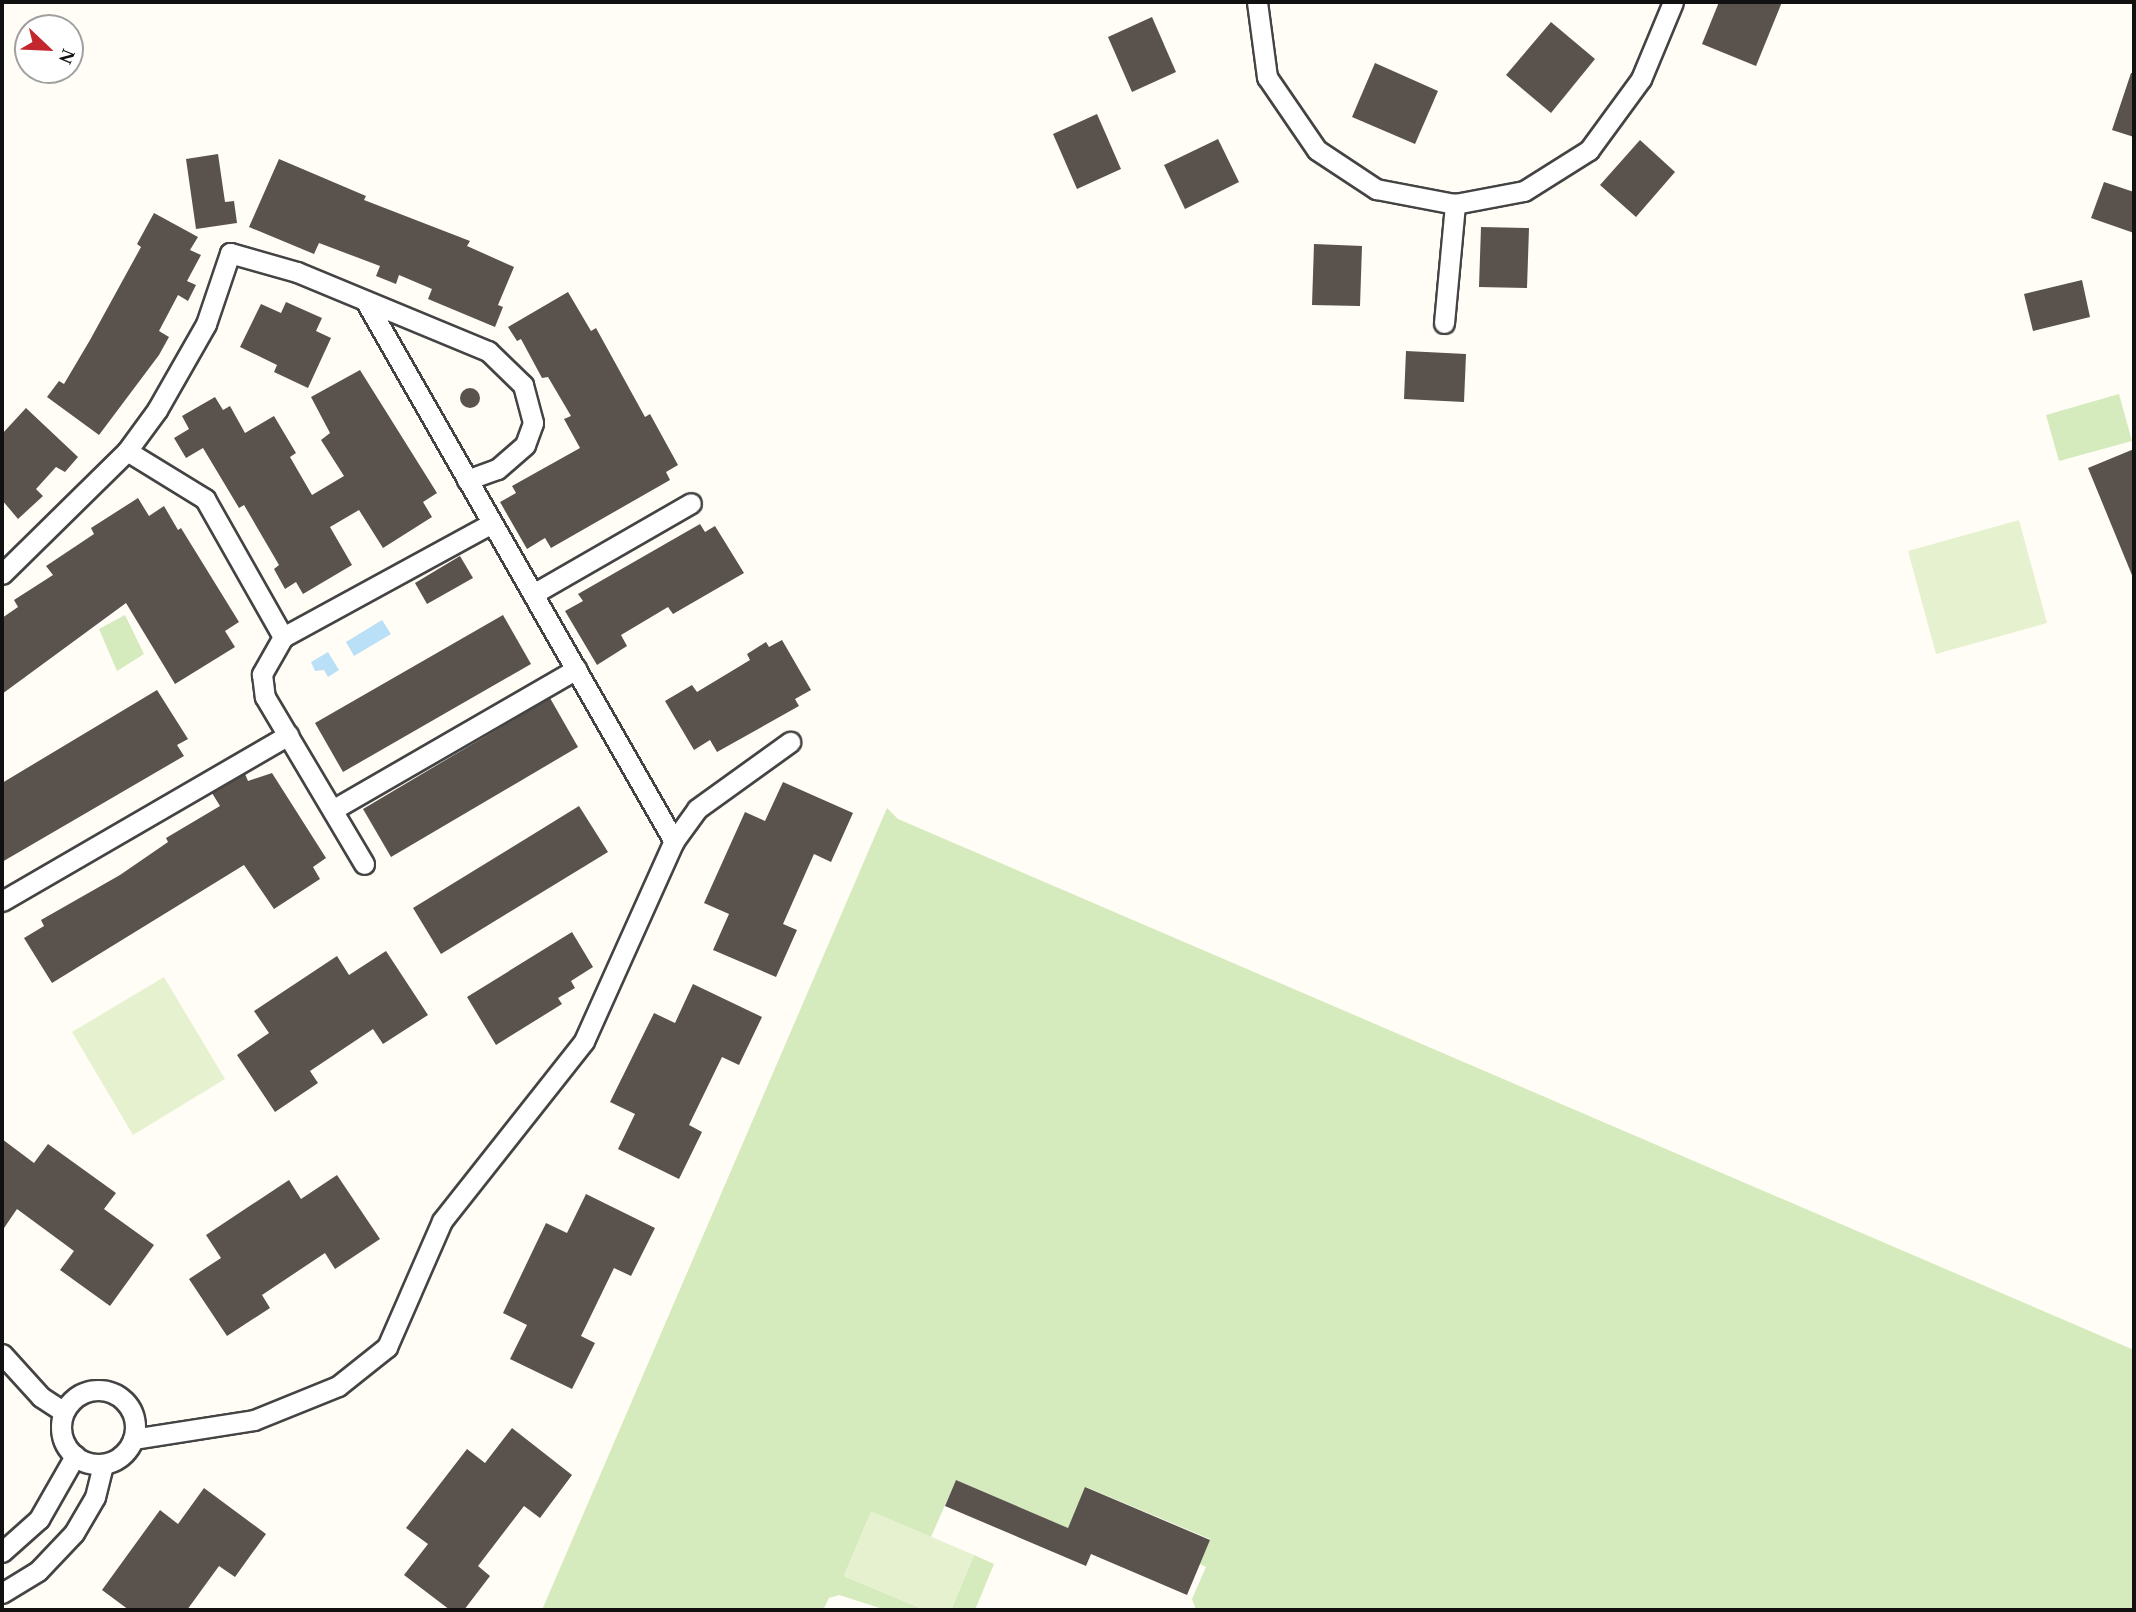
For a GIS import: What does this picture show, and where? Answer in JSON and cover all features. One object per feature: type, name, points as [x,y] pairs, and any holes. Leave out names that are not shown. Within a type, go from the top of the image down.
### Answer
[{"type":"street","points":[[1257,2],[1267,77],[1317,150],[1376,189],[1455,204],[1524,191],[1590,150],[1641,79],[1673,2]]},
{"type":"street","points":[[1444,323],[1455,204]]},
{"type":"street","points":[[2,575],[127,451],[206,324],[230,253],[298,272],[366,303],[488,351],[523,385],[533,423],[525,445],[497,469],[467,480]]},
{"type":"street","points":[[366,303],[674,841]]},
{"type":"street","points":[[127,451],[205,499],[283,637]]},
{"type":"street","points":[[533,594],[691,503]]},
{"type":"street","points":[[364,864],[334,809],[265,697],[262,674],[283,637],[492,523]]},
{"type":"street","points":[[334,809],[576,669]]},
{"type":"street","points":[[2,901],[288,735]]},
{"type":"street","points":[[133,1439],[254,1420],[338,1386],[387,1347],[442,1222],[584,1041],[674,841],[697,809],[790,742]]},
{"type":"street","points":[[2,1354],[41,1397],[64,1412]]},
{"type":"street","points":[[93,1390],[118,1395],[133,1414],[133,1439],[122,1456],[103,1464],[75,1456],[61,1431],[64,1412],[82,1394],[93,1390]]},
{"type":"street","points":[[2,1552],[39,1519],[75,1456]]},
{"type":"street","points":[[2,1593],[38,1571],[74,1533],[95,1497],[103,1464]]},
{"type":"green space","points":[[2119,394],[2132,441],[2059,461],[2046,415]]},
{"type":"green space","points":[[2019,520],[2047,623],[1936,654],[1908,551]]},
{"type":"green space","points":[[125,615],[144,654],[117,671],[99,629]]},
{"type":"green space","points":[[887,808],[898,819],[2134,1350],[2134,1610],[1196,1610],[1192,1599],[1206,1567],[1200,1564],[1210,1539],[1086,1487],[1068,1528],[956,1480],[931,1537],[871,1512],[844,1576],[925,1610],[886,1610],[839,1595],[829,1598],[823,1610],[542,1610]]},
{"type":"green space","points":[[164,977],[225,1079],[133,1135],[72,1032]]},
{"type":"green space","points":[[871,1511],[974,1555],[951,1610],[925,1610],[844,1576]]},
{"type":"green space","points":[[974,1555],[994,1564],[975,1610],[951,1610]]},
{"type":"water","points":[[382,620],[391,634],[354,656],[346,642]]},
{"type":"water","points":[[328,652],[339,670],[328,677],[324,670],[315,671],[311,662]]},
{"type":"building","points":[[1719,2],[1782,2],[1756,66],[1702,44]]},
{"type":"building","points":[[1152,17],[1176,72],[1132,92],[1108,37]]},
{"type":"building","points":[[1551,22],[1595,59],[1551,113],[1506,75]]},
{"type":"building","points":[[1375,63],[1438,91],[1415,144],[1352,117]]},
{"type":"building","points":[[2131,73],[2134,73],[2134,137],[2112,130]]},
{"type":"building","points":[[1097,114],[1121,169],[1077,189],[1053,134]]},
{"type":"building","points":[[1218,139],[1239,182],[1185,209],[1164,165]]},
{"type":"building","points":[[1640,140],[1675,172],[1636,217],[1600,185]]},
{"type":"building","points":[[218,154],[225,202],[234,201],[237,223],[196,229],[186,159]]},
{"type":"building","points":[[279,159],[366,196],[364,200],[470,241],[467,246],[514,267],[498,305],[503,307],[495,327],[428,299],[432,289],[399,275],[396,284],[376,276],[380,266],[319,243],[314,254],[249,227]]},
{"type":"building","points":[[2104,182],[2134,192],[2134,233],[2091,218]]},
{"type":"building","points":[[154,213],[198,237],[190,250],[201,255],[187,281],[196,285],[188,301],[178,295],[159,331],[169,337],[159,355],[99,435],[47,397],[59,381],[64,384],[90,340],[141,247],[137,244]]},
{"type":"building","points":[[1481,227],[1529,228],[1527,288],[1479,287]]},
{"type":"building","points":[[1314,244],[1362,246],[1360,306],[1312,305]]},
{"type":"building","points":[[2082,280],[2090,317],[2033,331],[2024,294]]},
{"type":"building","points":[[568,292],[591,331],[596,328],[645,417],[650,414],[678,465],[666,472],[670,480],[551,548],[545,538],[527,549],[500,502],[516,493],[512,486],[580,448],[564,419],[571,416],[548,377],[542,378],[521,339],[517,341],[508,327]]},
{"type":"building","points":[[286,302],[322,318],[316,331],[331,338],[308,388],[274,372],[277,365],[240,347],[261,304],[281,313]]},
{"type":"building","points":[[1406,351],[1466,354],[1464,402],[1404,399]]},
{"type":"building","points":[[360,370],[437,493],[423,502],[432,517],[383,548],[359,510],[330,527],[352,565],[303,594],[296,582],[285,589],[274,569],[279,565],[244,505],[239,508],[203,448],[186,458],[174,438],[189,429],[182,416],[215,397],[223,410],[230,406],[245,433],[274,416],[296,453],[290,457],[312,495],[344,476],[321,440],[330,433],[311,397]]},
{"type":"building","points":[[470,388],[477,391],[480,398],[477,405],[470,408],[463,405],[460,398],[463,391]]},
{"type":"building","points":[[26,408],[78,457],[65,472],[56,467],[36,489],[43,496],[18,519],[2,500],[2,434]]},
{"type":"building","points":[[2134,449],[2134,580],[2088,468]]},
{"type":"building","points":[[138,498],[149,516],[164,506],[178,530],[181,528],[239,622],[225,631],[235,647],[175,684],[126,603],[2,694],[2,618],[18,607],[14,600],[53,575],[46,566],[94,534],[91,528]]},
{"type":"building","points":[[700,524],[705,532],[715,526],[744,573],[673,614],[668,607],[621,635],[627,646],[597,665],[565,611],[583,601],[578,594]]},
{"type":"building","points":[[460,556],[473,578],[427,604],[415,583]]},
{"type":"building","points":[[503,615],[531,664],[343,772],[315,723]]},
{"type":"building","points":[[782,640],[811,690],[795,699],[799,706],[717,752],[710,740],[694,750],[665,701],[692,685],[697,692],[750,660],[747,654],[766,642],[769,647]]},
{"type":"building","points":[[157,690],[188,739],[177,745],[184,756],[2,862],[2,783]]},
{"type":"building","points":[[550,698],[578,747],[391,857],[363,809]]},
{"type":"building","points":[[272,773],[326,858],[313,867],[320,879],[274,909],[244,865],[52,983],[24,938],[44,926],[41,920],[120,875],[168,842],[166,838],[220,806],[212,793],[245,774],[248,781]]},
{"type":"building","points":[[783,782],[853,813],[831,862],[814,854],[783,924],[797,930],[776,977],[713,950],[729,914],[704,903],[745,812],[765,821]]},
{"type":"building","points":[[579,806],[608,852],[441,954],[413,908]]},
{"type":"building","points":[[572,932],[593,967],[571,981],[575,988],[558,998],[562,1004],[496,1045],[467,997]]},
{"type":"building","points":[[386,951],[428,1015],[383,1044],[373,1029],[310,1071],[318,1083],[275,1112],[237,1055],[269,1033],[254,1011],[337,956],[349,975]]},
{"type":"building","points":[[693,984],[762,1017],[739,1065],[722,1057],[689,1125],[702,1132],[679,1179],[618,1149],[635,1114],[610,1102],[654,1013],[675,1023]]},
{"type":"building","points":[[2,1139],[34,1163],[48,1144],[116,1193],[104,1209],[154,1245],[110,1306],[60,1270],[74,1251],[17,1209],[2,1231]]},
{"type":"building","points":[[337,1175],[380,1239],[335,1269],[325,1253],[262,1295],[270,1308],[227,1336],[189,1279],[221,1258],[206,1235],[289,1180],[301,1199]]},
{"type":"building","points":[[586,1194],[655,1228],[631,1276],[614,1268],[581,1336],[595,1343],[572,1389],[510,1359],[527,1325],[503,1313],[546,1223],[567,1233]]},
{"type":"building","points":[[512,1428],[572,1475],[540,1518],[524,1506],[478,1566],[490,1576],[464,1610],[450,1610],[404,1575],[428,1544],[406,1528],[467,1449],[485,1463]]},
{"type":"building","points":[[956,1480],[1068,1528],[1085,1487],[1210,1540],[1187,1595],[1091,1554],[1086,1566],[945,1506]]},
{"type":"building","points":[[204,1488],[266,1534],[235,1577],[219,1566],[187,1610],[129,1610],[102,1590],[160,1510],[178,1524]]}]
